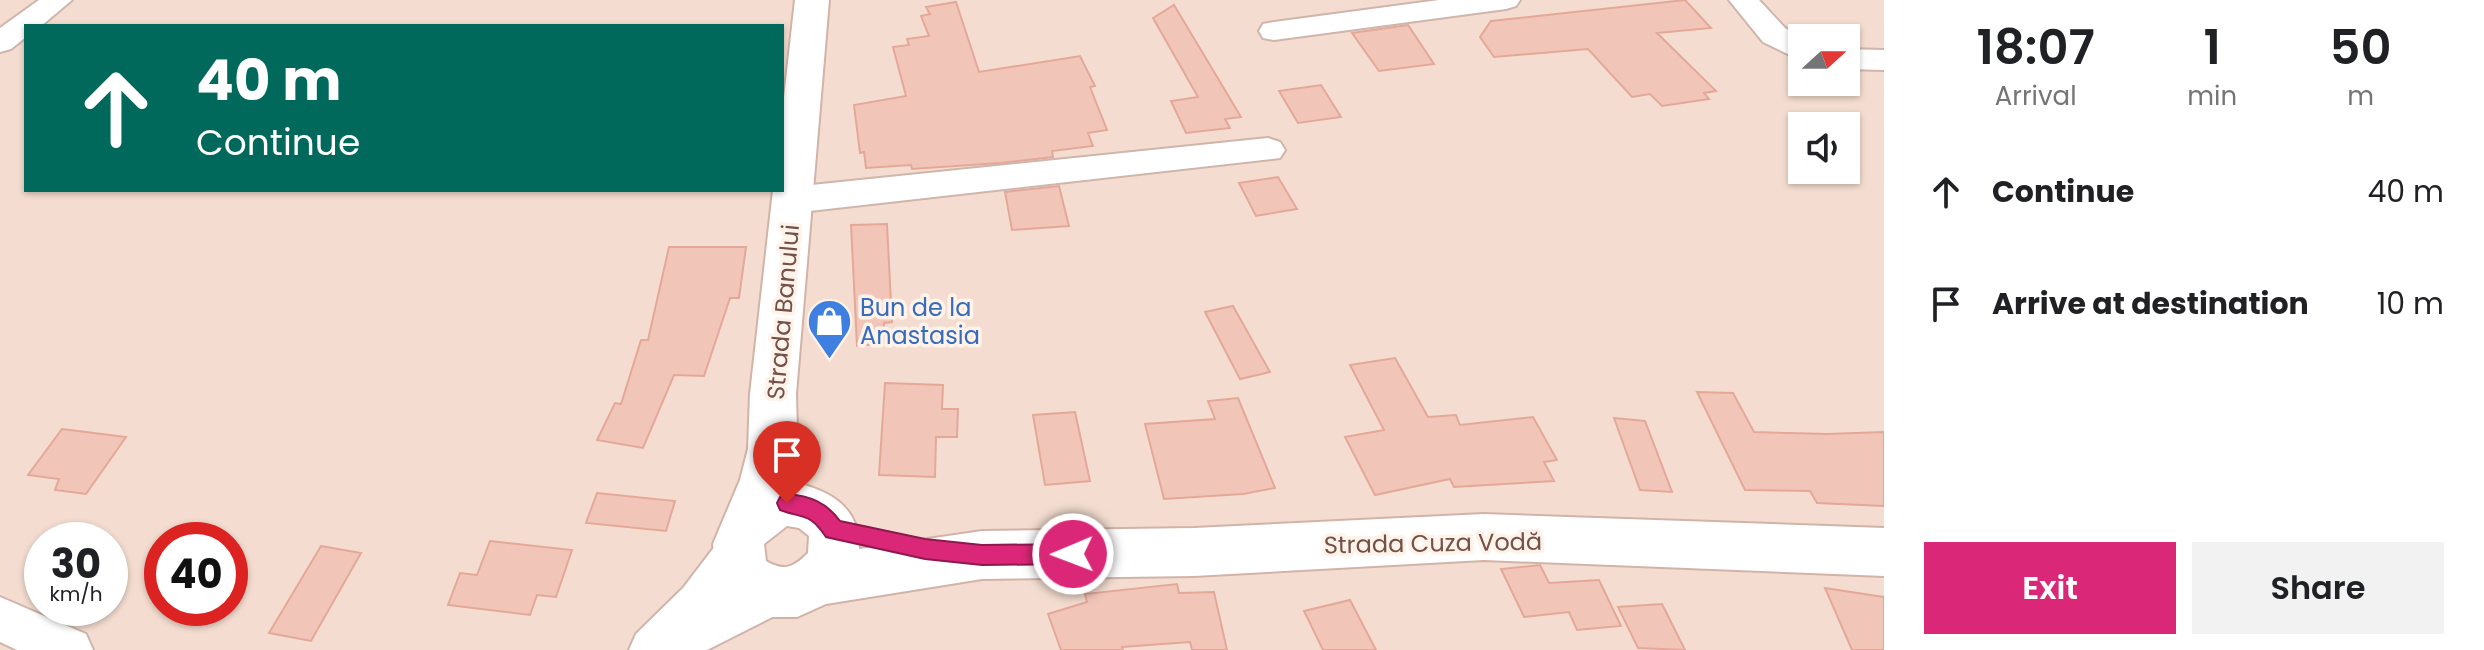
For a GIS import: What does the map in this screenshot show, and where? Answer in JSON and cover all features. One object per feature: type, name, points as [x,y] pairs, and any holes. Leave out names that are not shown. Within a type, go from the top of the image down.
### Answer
[{"type":"street","points":[[25,24],[58,0]]},
{"type":"street","name":"Strada Banului","points":[[741,542],[767,479],[776,432],[773,394],[812,0]]},
{"type":"street","points":[[1274,31],[1506,0]]},
{"type":"street","points":[[1743,0],[1774,35],[1788,43]]},
{"type":"street","points":[[0,42],[24,25]]},
{"type":"street","points":[[1860,59],[1884,60]]},
{"type":"street","points":[[792,200],[1268,150]]},
{"type":"street","name":"Strada Banului","points":[[776,432],[819,517]]},
{"type":"street","points":[[653,650],[723,576],[754,518],[769,508],[787,503],[819,517],[834,557],[796,587],[659,650]]},
{"type":"street","name":"Strada Cuza Vodă","points":[[819,517],[925,549],[982,555],[1194,552],[1484,537],[1884,552]]},
{"type":"street","points":[[741,542],[748,578],[796,587]]},
{"type":"street","name":"Strada Cuza Vodă","points":[[796,587],[881,569],[982,555]]},
{"type":"street","points":[[0,619],[69,650]]},
{"type":"shaded area","points":[[0,0],[1884,0],[1884,650],[0,650]]},
{"type":"building","points":[[1685,0],[1711,28],[1657,33],[1716,91],[1704,93],[1709,99],[1662,106],[1650,94],[1632,97],[1588,49],[1494,57],[1480,37],[1491,21]]},
{"type":"building","points":[[956,2],[979,72],[1080,56],[1095,86],[1090,87],[1107,130],[1088,133],[1093,146],[1052,151],[1053,157],[1000,163],[912,169],[911,165],[866,168],[864,152],[860,153],[854,105],[906,96],[893,47],[909,45],[907,39],[929,36],[921,16],[930,14],[926,7]]},
{"type":"building","points":[[1174,5],[1241,117],[1225,119],[1230,128],[1186,133],[1171,101],[1198,97],[1153,18]]},
{"type":"building","points":[[1408,25],[1434,64],[1379,71],[1352,33]]},
{"type":"building","points":[[1321,85],[1341,117],[1298,123],[1279,91]]},
{"type":"building","points":[[1278,177],[1297,209],[1256,216],[1239,183]]},
{"type":"building","points":[[1059,186],[1069,226],[1012,230],[1005,192]]},
{"type":"building","points":[[887,224],[892,322],[884,323],[884,343],[857,346],[851,225]]},
{"type":"building","points":[[669,247],[746,247],[739,298],[730,298],[704,376],[674,375],[643,448],[597,440],[615,403],[621,404],[641,340],[648,340]]},
{"type":"building","points":[[1233,306],[1270,372],[1240,379],[1205,312]]},
{"type":"building","points":[[1395,358],[1428,417],[1456,415],[1460,425],[1533,417],[1557,460],[1544,462],[1554,481],[1454,487],[1450,479],[1375,495],[1345,437],[1384,430],[1350,365]]},
{"type":"building","points":[[885,383],[943,385],[942,409],[958,409],[957,437],[936,437],[935,477],[879,475]]},
{"type":"building","points":[[1697,392],[1733,393],[1754,432],[1884,432],[1884,506],[1817,503],[1810,491],[1745,490]]},
{"type":"building","points":[[1238,398],[1275,488],[1243,494],[1164,499],[1145,424],[1215,419],[1208,401]]},
{"type":"building","points":[[1075,412],[1090,481],[1045,485],[1033,415]]},
{"type":"building","points":[[1614,418],[1645,421],[1672,492],[1640,490]]},
{"type":"building","points":[[62,429],[126,437],[86,494],[55,490],[59,479],[28,475]]},
{"type":"building","points":[[597,493],[675,501],[666,531],[586,523]]},
{"type":"building","points":[[490,541],[572,550],[556,597],[537,595],[530,615],[448,605],[460,573],[477,575]]},
{"type":"building","points":[[321,546],[361,553],[311,641],[269,633]]},
{"type":"building","points":[[1540,565],[1549,583],[1599,580],[1621,626],[1577,630],[1569,612],[1524,617],[1501,569]]},
{"type":"building","points":[[1177,584],[1179,593],[1214,592],[1227,650],[1192,650],[1190,642],[1122,647],[1123,650],[1061,650],[1048,614],[1087,602],[1085,594]]},
{"type":"building","points":[[1825,588],[1884,597],[1884,650],[1852,650]]},
{"type":"building","points":[[1350,600],[1376,650],[1323,650],[1304,611]]},
{"type":"building","points":[[1662,604],[1685,650],[1638,648],[1618,607]]},
{"type":"place","name":"Bun de la Anastasia","points":[[829,360]]},
{"type":"route","points":[[787,503],[804,504],[822,514],[834,530],[925,549],[982,555],[1073,554]]}]
